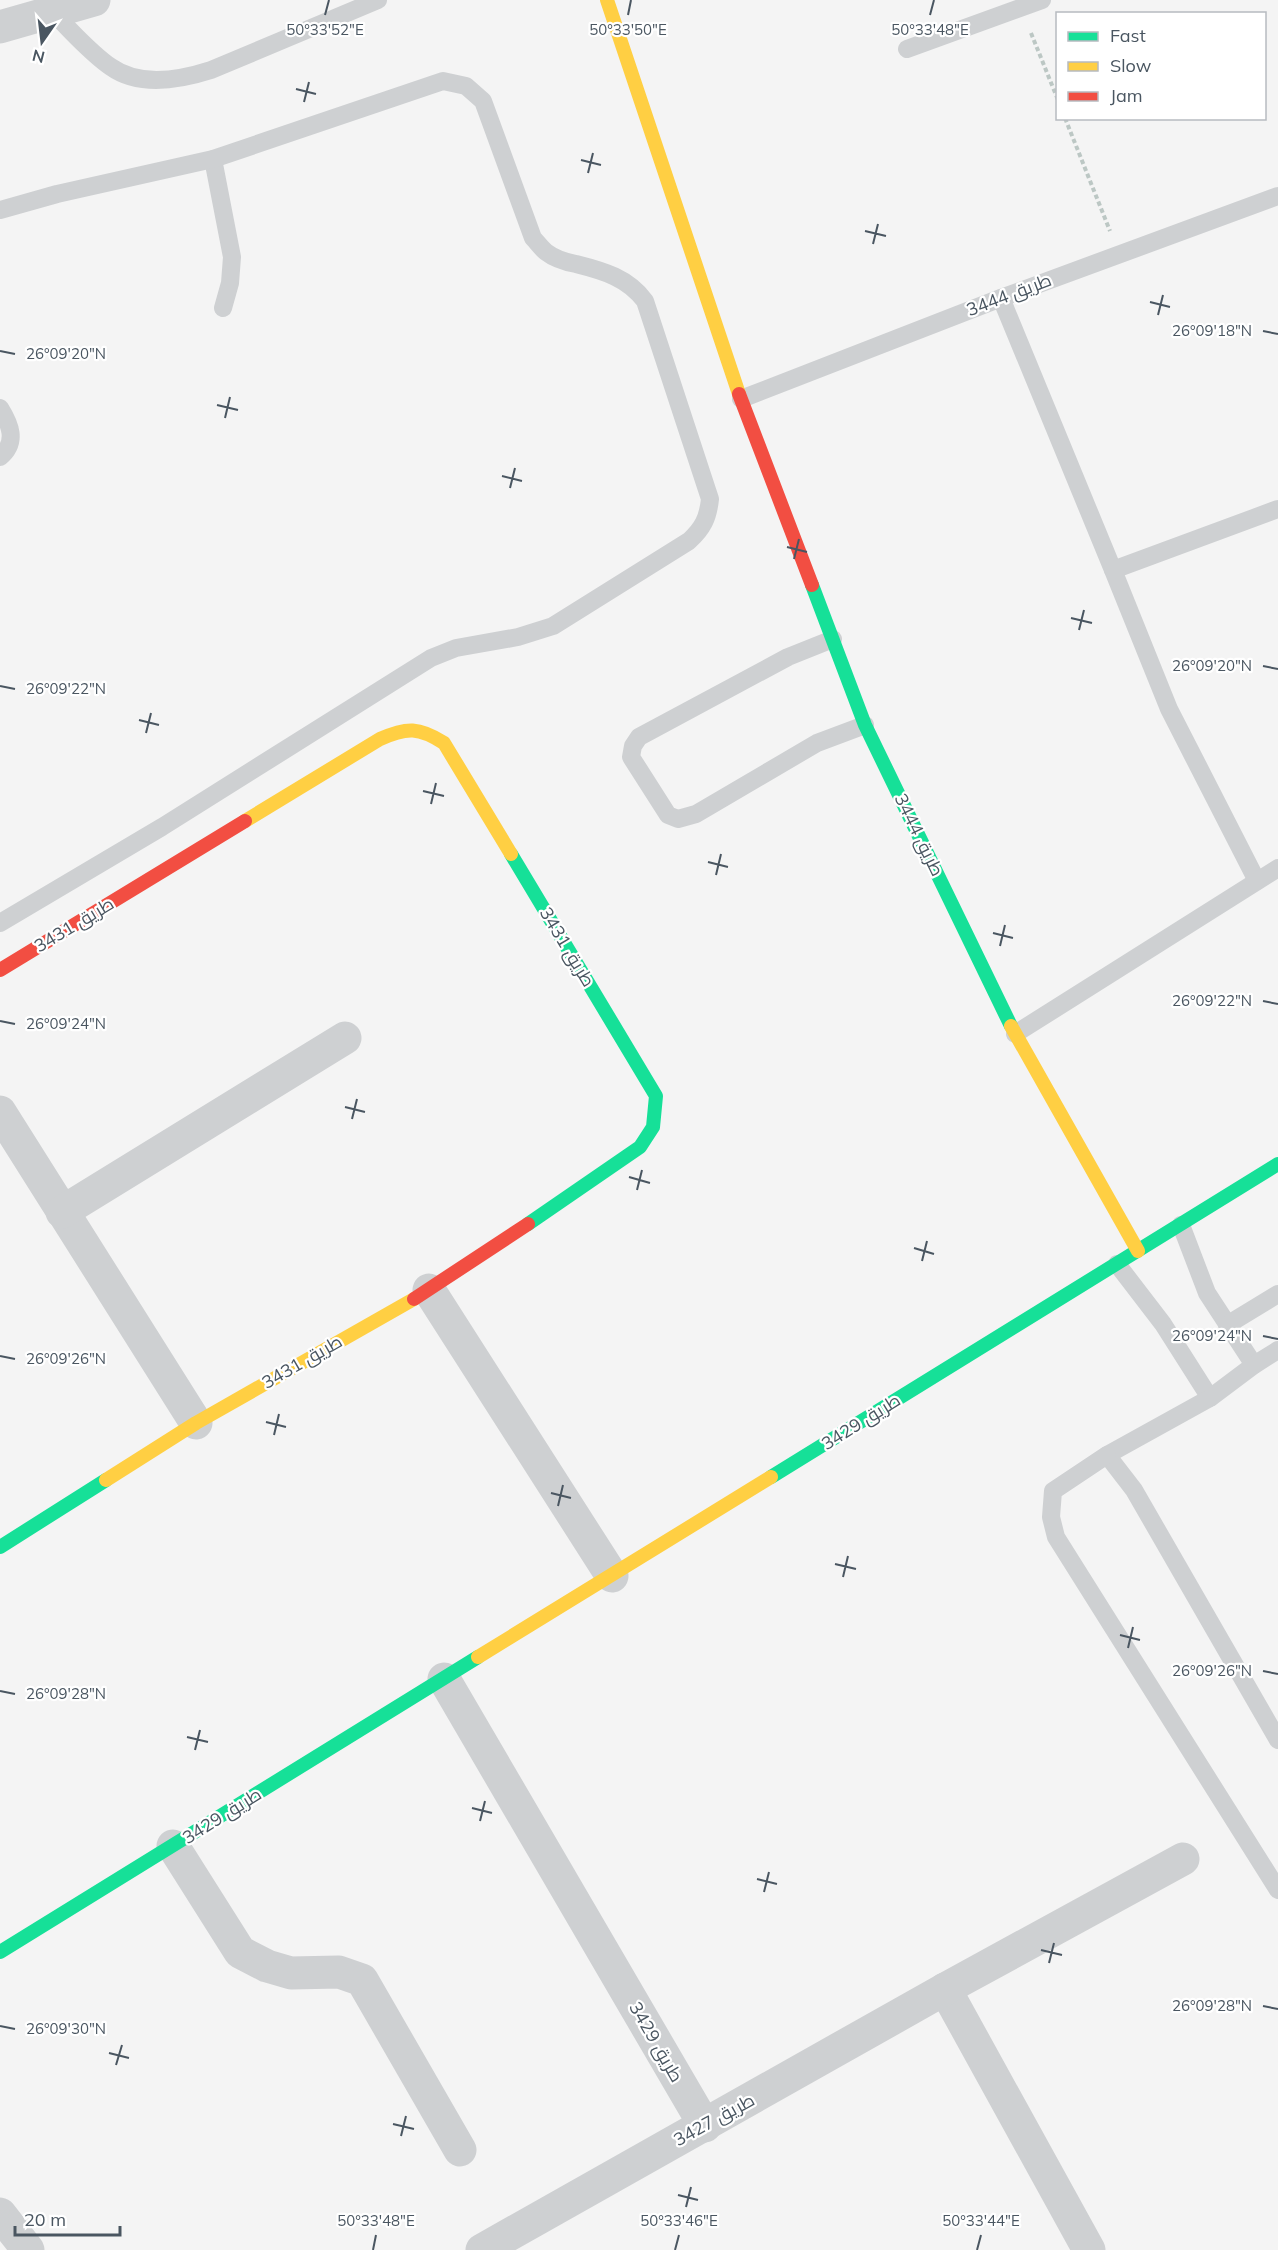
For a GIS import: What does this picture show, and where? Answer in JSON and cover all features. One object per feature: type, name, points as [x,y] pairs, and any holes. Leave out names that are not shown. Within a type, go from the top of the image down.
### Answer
[{"type":"street","points":[[0,27],[94,0]]},
{"type":"street","name":"طريق 3444","points":[[607,0],[741,399],[865,725],[1015,1034],[1138,1251]]},
{"type":"street","name":"طريق 3431","points":[[0,970],[380,739],[401,729],[425,730],[444,743],[656,1096],[656,1123],[643,1146],[429,1290],[195,1423],[0,1547]]},
{"type":"street","points":[[62,1212],[345,1038]]},
{"type":"street","points":[[0,1112],[195,1423]]},
{"type":"street","name":"طريق 3429","points":[[0,1952],[1278,1164]]},
{"type":"street","points":[[429,1290],[612,1575]]},
{"type":"street","name":"طريق 3429","points":[[444,1679],[705,2126]]},
{"type":"street","points":[[173,1846],[240,1952],[267,1966],[291,1972],[339,1972],[362,1980],[460,2150]]},
{"type":"street","name":"طريق 3427","points":[[482,2250],[945,1989],[1183,1859]]},
{"type":"street","points":[[945,1989],[1089,2250]]},
{"type":"street","points":[[0,2214],[28,2250]]},
{"type":"lane","points":[[52,12],[111,68],[131,76],[152,80],[192,76],[211,70],[378,0]]},
{"type":"lane","points":[[907,49],[1042,0]]},
{"type":"lane","points":[[0,210],[57,194],[213,159],[443,81],[466,86],[483,100],[533,238],[545,252],[560,261],[611,274],[625,280],[645,301],[710,499],[709,515],[701,529],[689,541],[561,621],[536,633],[456,648],[431,658],[172,820],[0,923]]},
{"type":"lane","points":[[213,159],[232,258],[230,283],[223,308]]},
{"type":"lane","name":"طريق 3444","points":[[741,399],[1000,298],[1278,196]]},
{"type":"lane","points":[[1000,298],[1168,709],[1257,881]]},
{"type":"lane","points":[[0,408],[10,424],[11,440],[0,457]]},
{"type":"lane","points":[[1113,570],[1278,509]]},
{"type":"lane","points":[[833,639],[788,657],[639,737],[633,746],[631,757],[668,815],[678,819],[696,814],[817,743],[865,725]]},
{"type":"lane","points":[[1015,1034],[1278,868]]},
{"type":"lane","points":[[1181,1225],[1207,1293],[1254,1365]]},
{"type":"lane","points":[[1117,1264],[1162,1324],[1210,1398]]},
{"type":"lane","points":[[1227,1325],[1278,1293]]},
{"type":"lane","points":[[1278,1350],[1210,1398],[1107,1455],[1053,1491],[1051,1517],[1056,1537],[1278,1890]]},
{"type":"lane","points":[[1107,1455],[1134,1490],[1278,1740]]},
{"type":"path","points":[[1021,8],[1056,95]]},
{"type":"path","points":[[1066,120],[1119,254]]},
{"type":"traffic: fast","points":[[812,585],[865,725],[1011,1026]]},
{"type":"traffic: fast","points":[[511,854],[656,1096],[653,1127],[640,1147],[528,1224]]},
{"type":"traffic: fast","points":[[771,1477],[1278,1164]]},
{"type":"traffic: fast","points":[[0,1547],[106,1480]]},
{"type":"traffic: fast","points":[[0,1952],[478,1657]]},
{"type":"traffic: slow","points":[[607,0],[739,394]]},
{"type":"traffic: slow","points":[[245,821],[380,739],[398,732],[413,731],[427,734],[444,743],[511,854]]},
{"type":"traffic: slow","points":[[1011,1026],[1138,1251]]},
{"type":"traffic: slow","points":[[106,1480],[196,1423],[414,1299]]},
{"type":"traffic: slow","points":[[478,1657],[771,1477]]},
{"type":"traffic: jam","points":[[739,394],[812,585]]},
{"type":"traffic: jam","points":[[0,970],[245,821]]},
{"type":"traffic: jam","points":[[414,1299],[528,1224]]}]
